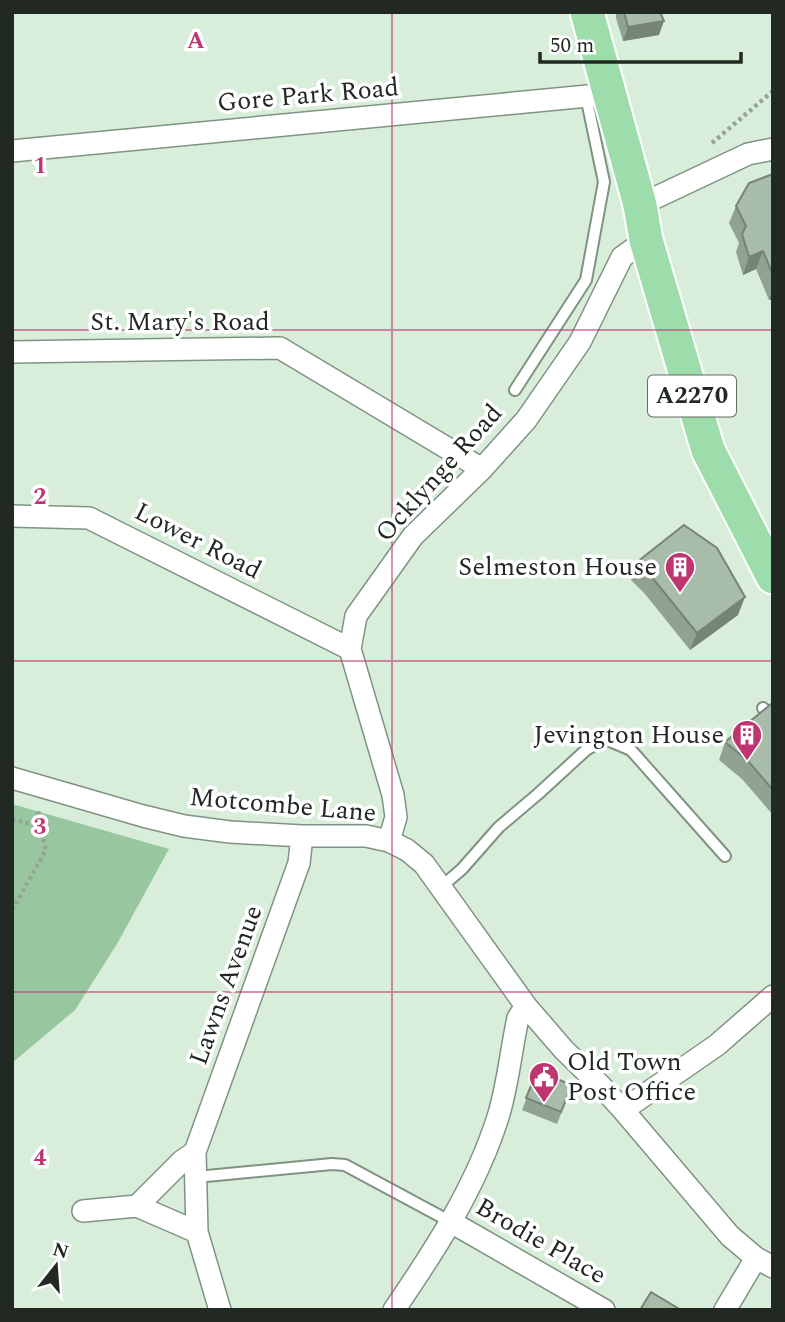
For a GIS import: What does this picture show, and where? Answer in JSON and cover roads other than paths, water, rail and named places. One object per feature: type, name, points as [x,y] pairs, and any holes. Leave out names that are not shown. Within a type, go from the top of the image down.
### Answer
[{"type":"main road","name":"A2270","points":[[587,12],[598,95],[640,205],[646,240],[708,450],[773,577]]},
{"type":"street","name":"Gore Park Road","points":[[12,151],[598,95]]},
{"type":"street","points":[[640,205],[748,154],[773,149]]},
{"type":"street","name":"Ocklynge Road","points":[[388,841],[396,817],[393,795],[350,649],[356,616],[413,536],[482,469],[526,420],[580,342],[622,257],[646,240]]},
{"type":"street","name":"St. Mary's Road","points":[[12,352],[280,348],[482,469]]},
{"type":"street","name":"Lower Road","points":[[12,516],[89,518],[350,649]]},
{"type":"street","name":"Motcombe Lane","points":[[12,778],[184,826],[302,836],[366,836],[388,841]]},
{"type":"street","name":"Lawns Avenue","points":[[220,1310],[197,1232],[195,1152],[299,863],[302,836]]},
{"type":"street","points":[[388,841],[407,850],[424,864],[526,1006],[564,1050],[623,1110],[730,1236],[764,1262],[725,1310]]},
{"type":"street","points":[[623,1110],[717,1045],[773,996]]},
{"type":"street","points":[[394,1310],[424,1266],[481,1164],[499,1116],[518,1018],[526,1006]]},
{"type":"street","name":"Lawns Avenue","points":[[137,1206],[182,1161],[195,1152]]},
{"type":"street","points":[[83,1210],[137,1206],[197,1232]]},
{"type":"street","name":"Brodie Place","points":[[450,1222],[604,1310]]},
{"type":"lane","points":[[515,390],[586,280],[604,182],[598,95]]},
{"type":"lane","points":[[763,708],[773,720]]},
{"type":"lane","points":[[441,887],[462,869],[499,827],[586,750],[605,739],[631,750],[725,856]]},
{"type":"lane","points":[[196,1177],[345,1165],[450,1222]]},
{"type":"place","name":"Selmeston House","points":[[680,594]]},
{"type":"place","name":"Jevington House","points":[[747,762]]},
{"type":"place","name":"Old Town Post Office","points":[[544,1104]]}]
